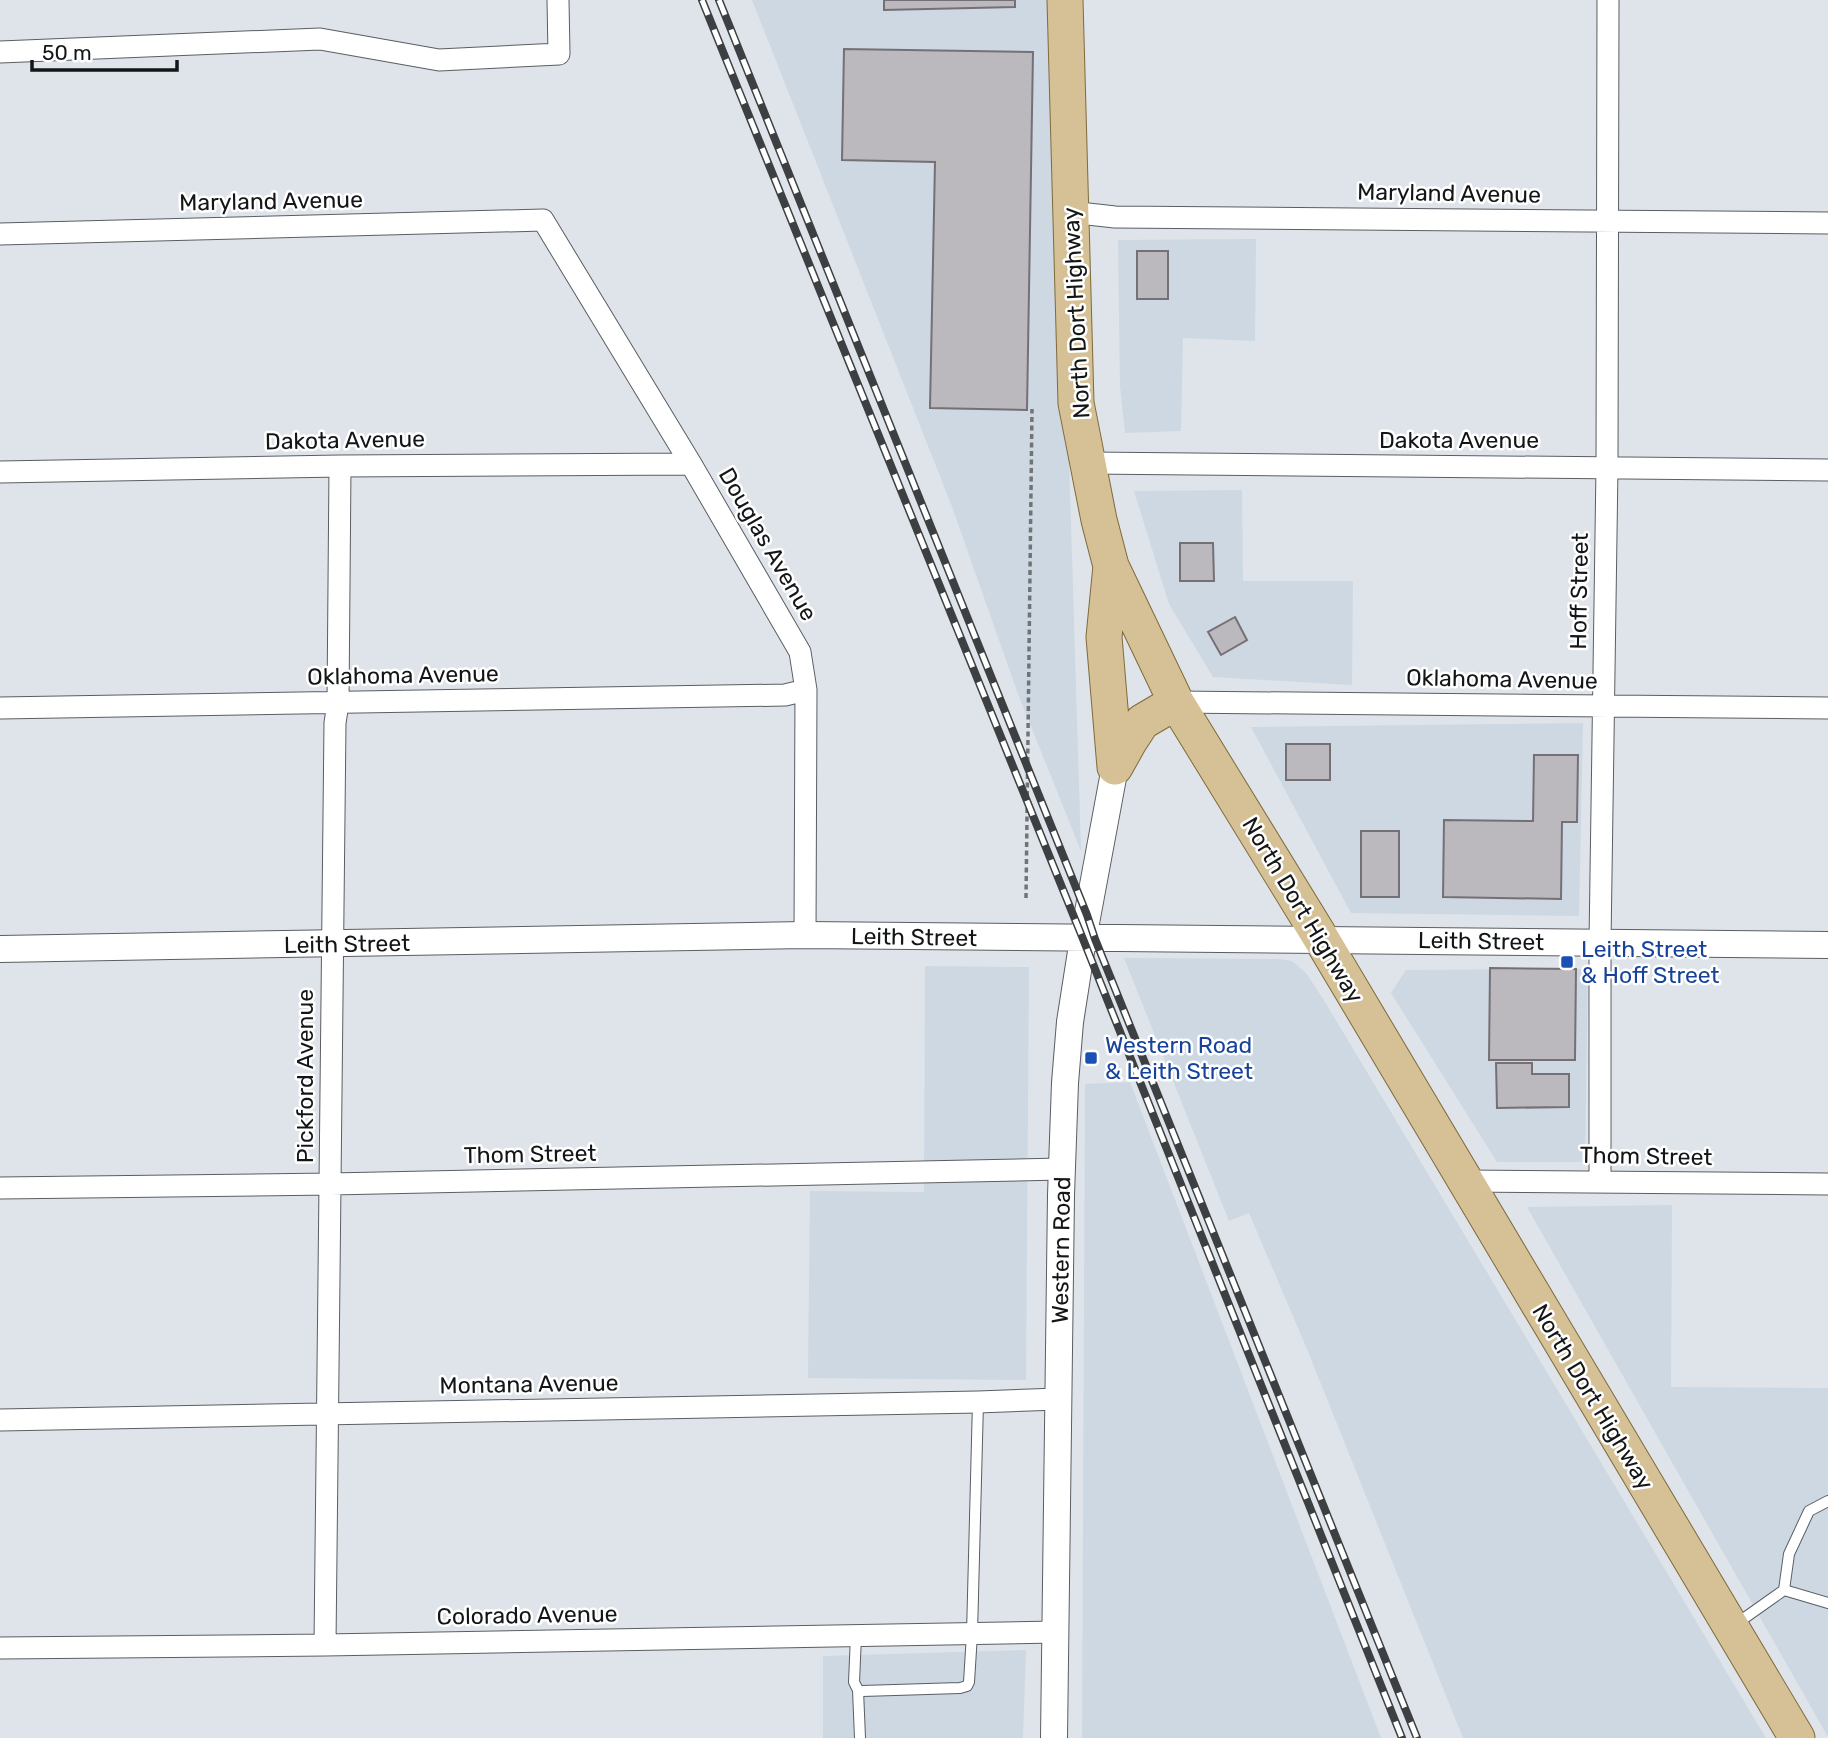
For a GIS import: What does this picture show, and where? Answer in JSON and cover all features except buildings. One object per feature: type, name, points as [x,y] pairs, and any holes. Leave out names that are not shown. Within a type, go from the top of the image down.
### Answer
[{"type":"main road","name":"North Dort Highway","points":[[1065,0],[1076,403],[1098,520],[1111,566],[1176,702],[1322,940],[1797,1738]]},
{"type":"main road","points":[[1111,566],[1104,638],[1115,767]]},
{"type":"main road","points":[[1115,767],[1142,722],[1176,702]]},
{"type":"street","points":[[0,52],[320,39],[439,60],[559,54],[558,0]]},
{"type":"street","name":"Hoff Street","points":[[1600,1182],[1600,943],[1607,467],[1608,0]]},
{"type":"street","name":"Maryland Avenue","points":[[1070,212],[1115,217],[1828,223]]},
{"type":"street","name":"Maryland Avenue","points":[[0,234],[543,220]]},
{"type":"street","name":"Douglas Avenue","points":[[543,220],[691,464],[800,652],[806,690],[805,935]]},
{"type":"street","name":"Dakota Avenue","points":[[1089,463],[1828,470]]},
{"type":"street","name":"Dakota Avenue","points":[[0,472],[691,464]]},
{"type":"street","name":"Pickford Avenue","points":[[325,1645],[340,466]]},
{"type":"street","name":"Oklahoma Avenue","points":[[0,708],[785,695],[806,690]]},
{"type":"street","name":"Oklahoma Avenue","points":[[1176,702],[1828,708]]},
{"type":"street","name":"Western Road","points":[[1055,1738],[1062,1169],[1067,1052],[1083,939],[1115,767]]},
{"type":"street","name":"Leith Street","points":[[0,949],[805,935],[1828,945]]},
{"type":"street","name":"Thom Street","points":[[0,1188],[1062,1169]]},
{"type":"street","name":"Thom Street","points":[[1464,1181],[1828,1184]]},
{"type":"street","name":"Montana Avenue","points":[[0,1420],[1058,1399]]},
{"type":"street","name":"Colorado Avenue","points":[[0,1648],[1055,1632]]},
{"type":"lane","points":[[858,1690],[960,1688],[967,1686],[969,1682],[978,1402]]},
{"type":"lane","points":[[1731,1627],[1784,1590],[1789,1554],[1809,1511],[1828,1501]]},
{"type":"lane","points":[[1784,1590],[1828,1603]]},
{"type":"lane","points":[[856,1636],[854,1682],[858,1690],[860,1738]]},
{"type":"path","points":[[1026,898],[1032,409]]},
{"type":"shaded area","points":[[752,0],[1055,0],[1081,851],[1018,694],[951,504]]},
{"type":"shaded area","points":[[1256,239],[1255,341],[1183,338],[1181,431],[1125,433],[1120,386],[1118,240]]},
{"type":"shaded area","points":[[1242,490],[1243,581],[1353,581],[1352,685],[1213,677],[1169,604],[1134,491]]},
{"type":"shaded area","points":[[1583,723],[1579,916],[1351,913],[1251,727]]},
{"type":"shaded area","points":[[1124,958],[1278,959],[1292,961],[1306,973],[1766,1738],[1463,1738],[1307,1349],[1249,1213],[1229,1221]]},
{"type":"shaded area","points":[[925,966],[1029,967],[1026,1380],[808,1378],[810,1191],[924,1192]]},
{"type":"shaded area","points":[[1588,969],[1585,1162],[1497,1162],[1391,993],[1406,970]]},
{"type":"shaded area","points":[[1130,1082],[1381,1738],[1082,1738],[1085,1084]]},
{"type":"shaded area","points":[[1672,1205],[1671,1387],[1828,1388],[1828,1737],[1527,1207]]},
{"type":"shaded area","points":[[1026,1650],[1023,1738],[823,1738],[823,1656]]},
{"type":"railway","points":[[702,0],[1083,939],[1402,1738]]},
{"type":"railway","points":[[719,0],[1417,1738]]},
{"type":"place","name":"Leith Street & Hoff Street","points":[[1567,962]]},
{"type":"place","name":"Western Road & Leith Street","points":[[1091,1058]]}]
